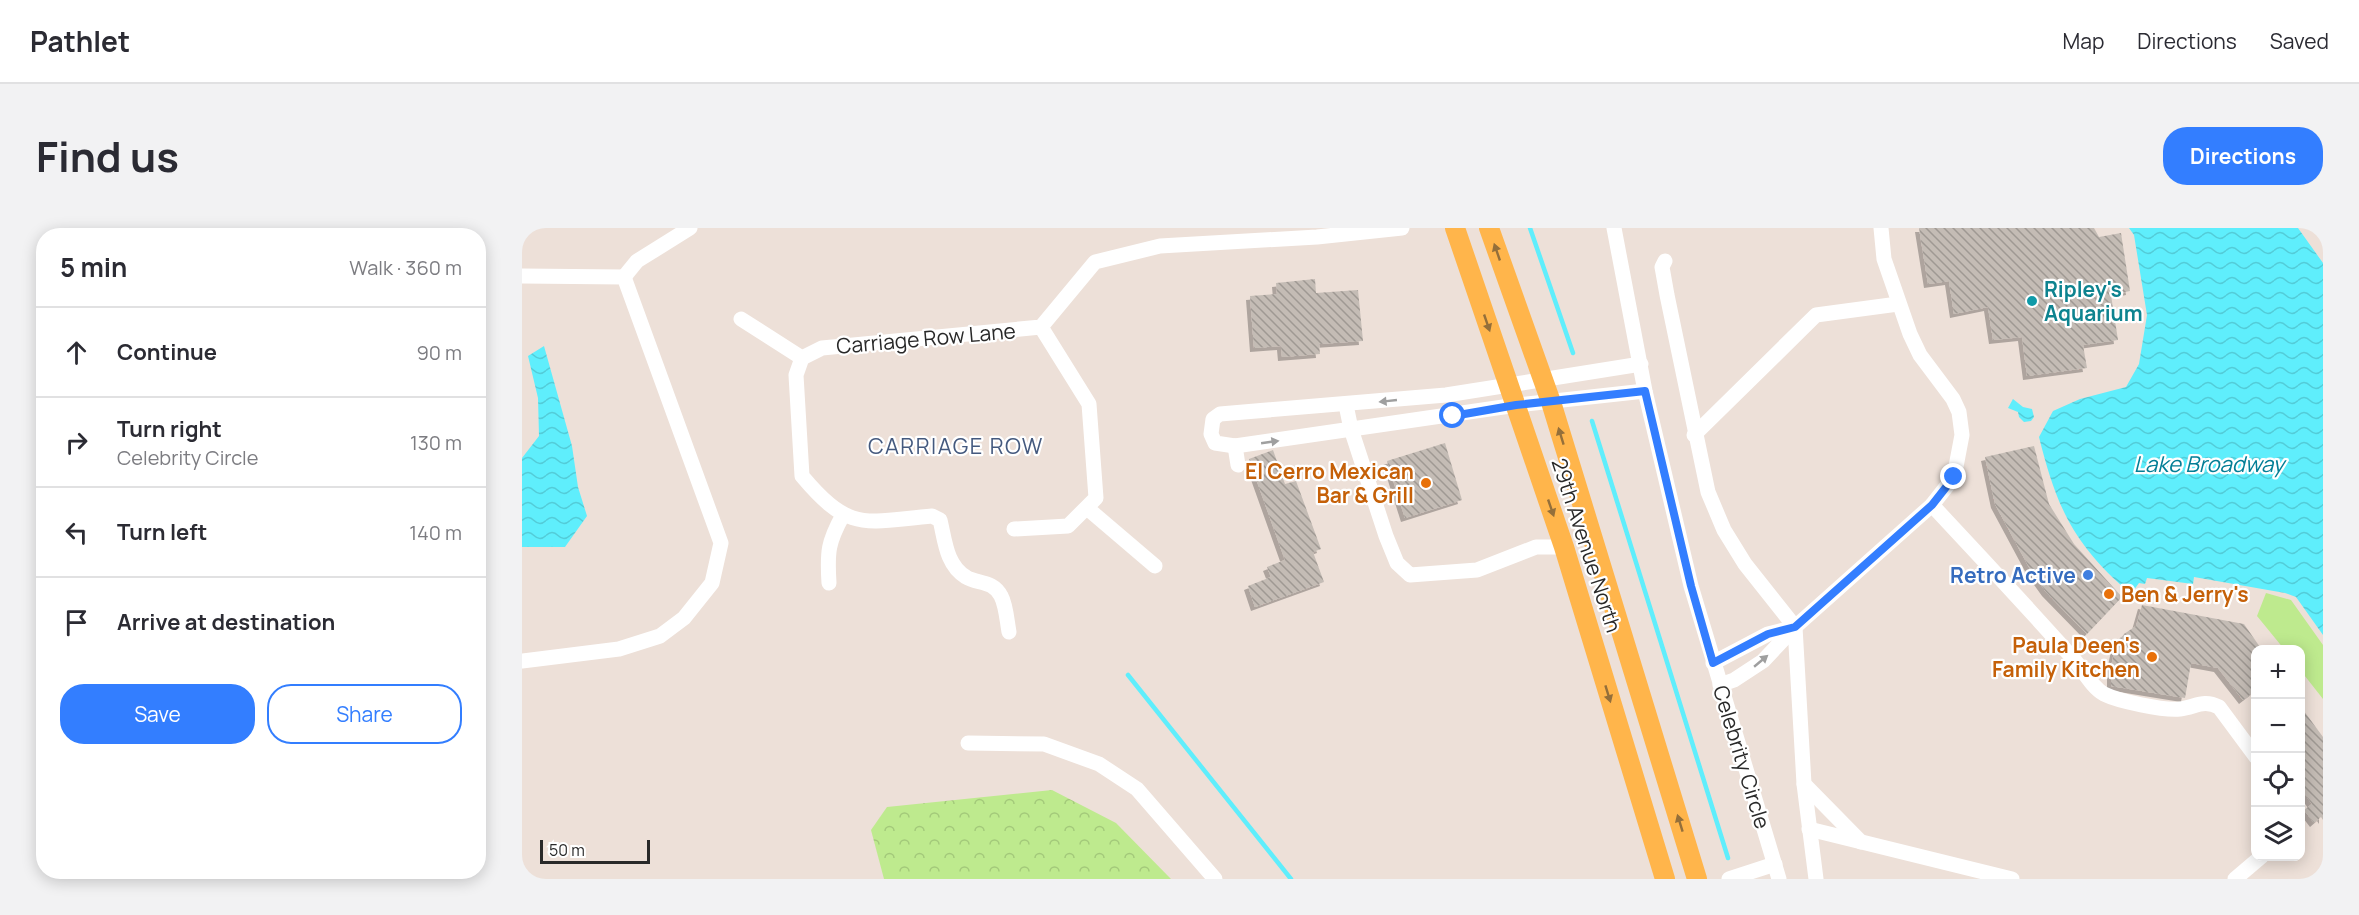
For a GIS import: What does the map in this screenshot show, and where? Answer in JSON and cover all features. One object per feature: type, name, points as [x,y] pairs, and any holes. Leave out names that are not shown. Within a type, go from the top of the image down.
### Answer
[{"type":"main road","name":"29th Avenue North","points":[[1455,228],[1564,547],[1665,879]]},
{"type":"main road","name":"29th Avenue North","points":[[1489,228],[1551,402],[1697,879]]},
{"type":"street","points":[[624,277],[637,261],[690,228]]},
{"type":"street","name":"Carriage Row Lane","points":[[802,358],[822,348],[1041,327],[1095,262],[1160,246],[1317,237],[1401,228]]},
{"type":"street","name":"Celebrity Circle","points":[[1614,228],[1645,391],[1691,586],[1779,879]]},
{"type":"street","points":[[1720,685],[1734,680],[1763,661],[1795,627],[1932,505],[1954,477],[1962,435],[1959,412],[1943,382],[1920,354],[1898,303],[1884,259],[1881,228]]},
{"type":"street","points":[[1665,261],[1662,267],[1665,286],[1694,435],[1708,492],[1724,530],[1745,564],[1795,627],[1804,784],[1816,879]]},
{"type":"street","points":[[522,276],[624,277]]},
{"type":"street","points":[[522,661],[619,649],[660,636],[684,618],[712,583],[721,543],[624,277]]},
{"type":"street","points":[[1694,435],[1816,315],[1898,303]]},
{"type":"street","points":[[741,319],[802,358],[796,375],[802,476],[835,512],[843,515],[866,521],[932,516],[940,520],[949,558],[956,569],[967,578],[986,581],[1001,595],[1009,632]]},
{"type":"street","name":"Carriage Row Lane","points":[[1041,327],[1089,404],[1096,498],[1088,508]]},
{"type":"street","points":[[1641,364],[1508,383],[1446,395],[1220,414],[1213,419],[1211,434],[1215,443],[1235,446],[1516,405],[1645,391]]},
{"type":"street","points":[[1446,395],[1453,416]]},
{"type":"street","points":[[1346,405],[1351,429],[1390,545],[1397,563],[1405,573],[1410,575],[1477,570],[1536,547],[1564,547]]},
{"type":"street","points":[[1308,408],[1315,436]]},
{"type":"street","points":[[1235,446],[1238,465]]},
{"type":"street","points":[[1932,505],[2069,654],[2099,691],[2114,697],[2163,708],[2180,709],[2203,702],[2211,703],[2219,707],[2253,753]]},
{"type":"street","points":[[1014,529],[1068,526],[1088,508],[1155,566]]},
{"type":"street","points":[[829,583],[826,552],[843,515]]},
{"type":"street","points":[[1713,663],[1768,634],[1795,627]]},
{"type":"street","points":[[968,743],[1044,744],[1099,764],[1137,789],[1215,879]]},
{"type":"street","points":[[1804,784],[1863,844]]},
{"type":"street","points":[[1809,829],[2012,879]]},
{"type":"street","points":[[2235,879],[2256,861]]},
{"type":"street","points":[[1729,879],[1775,864]]},
{"type":"green space","points":[[2266,593],[2291,600],[2323,645],[2323,699],[2305,676],[2305,645],[2281,645],[2257,616]]},
{"type":"green space","points":[[1052,790],[1116,823],[1171,879],[884,879],[871,830],[887,807]]},
{"type":"water","name":"Lake Broadway","points":[[2129,228],[2298,228],[2323,263],[2323,635],[2296,597],[2285,593],[2194,577],[2193,584],[2147,578],[2145,584],[2139,583],[2131,594],[2095,559],[2070,524],[2053,485],[2039,437],[2053,411],[2080,399],[2126,387],[2139,364],[2147,315],[2134,235]]},
{"type":"water","points":[[544,346],[572,446],[578,487],[587,516],[565,547],[522,547],[522,458],[539,436],[538,398],[528,356]]},
{"type":"water","points":[[2013,399],[2023,407],[2032,409],[2034,417],[2031,421],[2024,422],[2018,412],[2008,408]]},
{"type":"building","name":"Ripley's Aquarium","points":[[1919,228],[2094,228],[2099,237],[2121,233],[2130,291],[2111,295],[2118,340],[2083,345],[2087,368],[2027,376],[2022,337],[1993,340],[1988,307],[1954,314],[1949,281],[1928,284]]},
{"type":"building","points":[[1315,279],[1316,293],[1358,290],[1363,341],[1319,344],[1320,354],[1282,357],[1281,346],[1254,348],[1250,296],[1277,294],[1276,283]]},
{"type":"building","points":[[1445,443],[1462,500],[1405,518],[1387,461]]},
{"type":"building","points":[[2034,446],[2049,504],[2074,544],[2122,597],[2087,634],[2046,592],[2031,571],[1995,504],[1985,457]]},
{"type":"building","points":[[1273,450],[1285,484],[1296,481],[1321,549],[1313,552],[1324,582],[1255,607],[1248,586],[1271,577],[1267,567],[1285,560],[1249,459]]},
{"type":"building","name":"Paula Deen's Family Kitchen","points":[[2142,605],[2244,624],[2259,645],[2251,645],[2251,694],[2243,700],[2218,668],[2191,663],[2185,698],[2111,686],[2111,667],[2115,647],[2124,634],[2136,626]]},
{"type":"building","points":[[2305,712],[2323,737],[2323,820],[2321,817],[2314,823],[2305,811],[2312,804],[2305,794]]},
{"type":"waterway","points":[[1530,228],[1573,353]]},
{"type":"waterway","points":[[1592,421],[1728,858]]},
{"type":"waterway","points":[[1128,675],[1291,879]]},
{"type":"place","name":"Ripley's Aquarium","points":[[2032,301]]},
{"type":"place","name":"El Cerro Mexican Bar & Grill","points":[[1426,483]]},
{"type":"place","name":"Retro Active","points":[[2088,575]]},
{"type":"place","name":"Ben & Jerry's","points":[[2109,594]]},
{"type":"place","name":"Paula Deen's Family Kitchen","points":[[2152,657]]},
{"type":"district","name":"CARRIAGE ROW","points":[[956,446]]},
{"type":"route","points":[[1453,416],[1516,405],[1645,391],[1691,586],[1713,663],[1744,649],[1768,634],[1795,627],[1932,505],[1954,477]]}]
